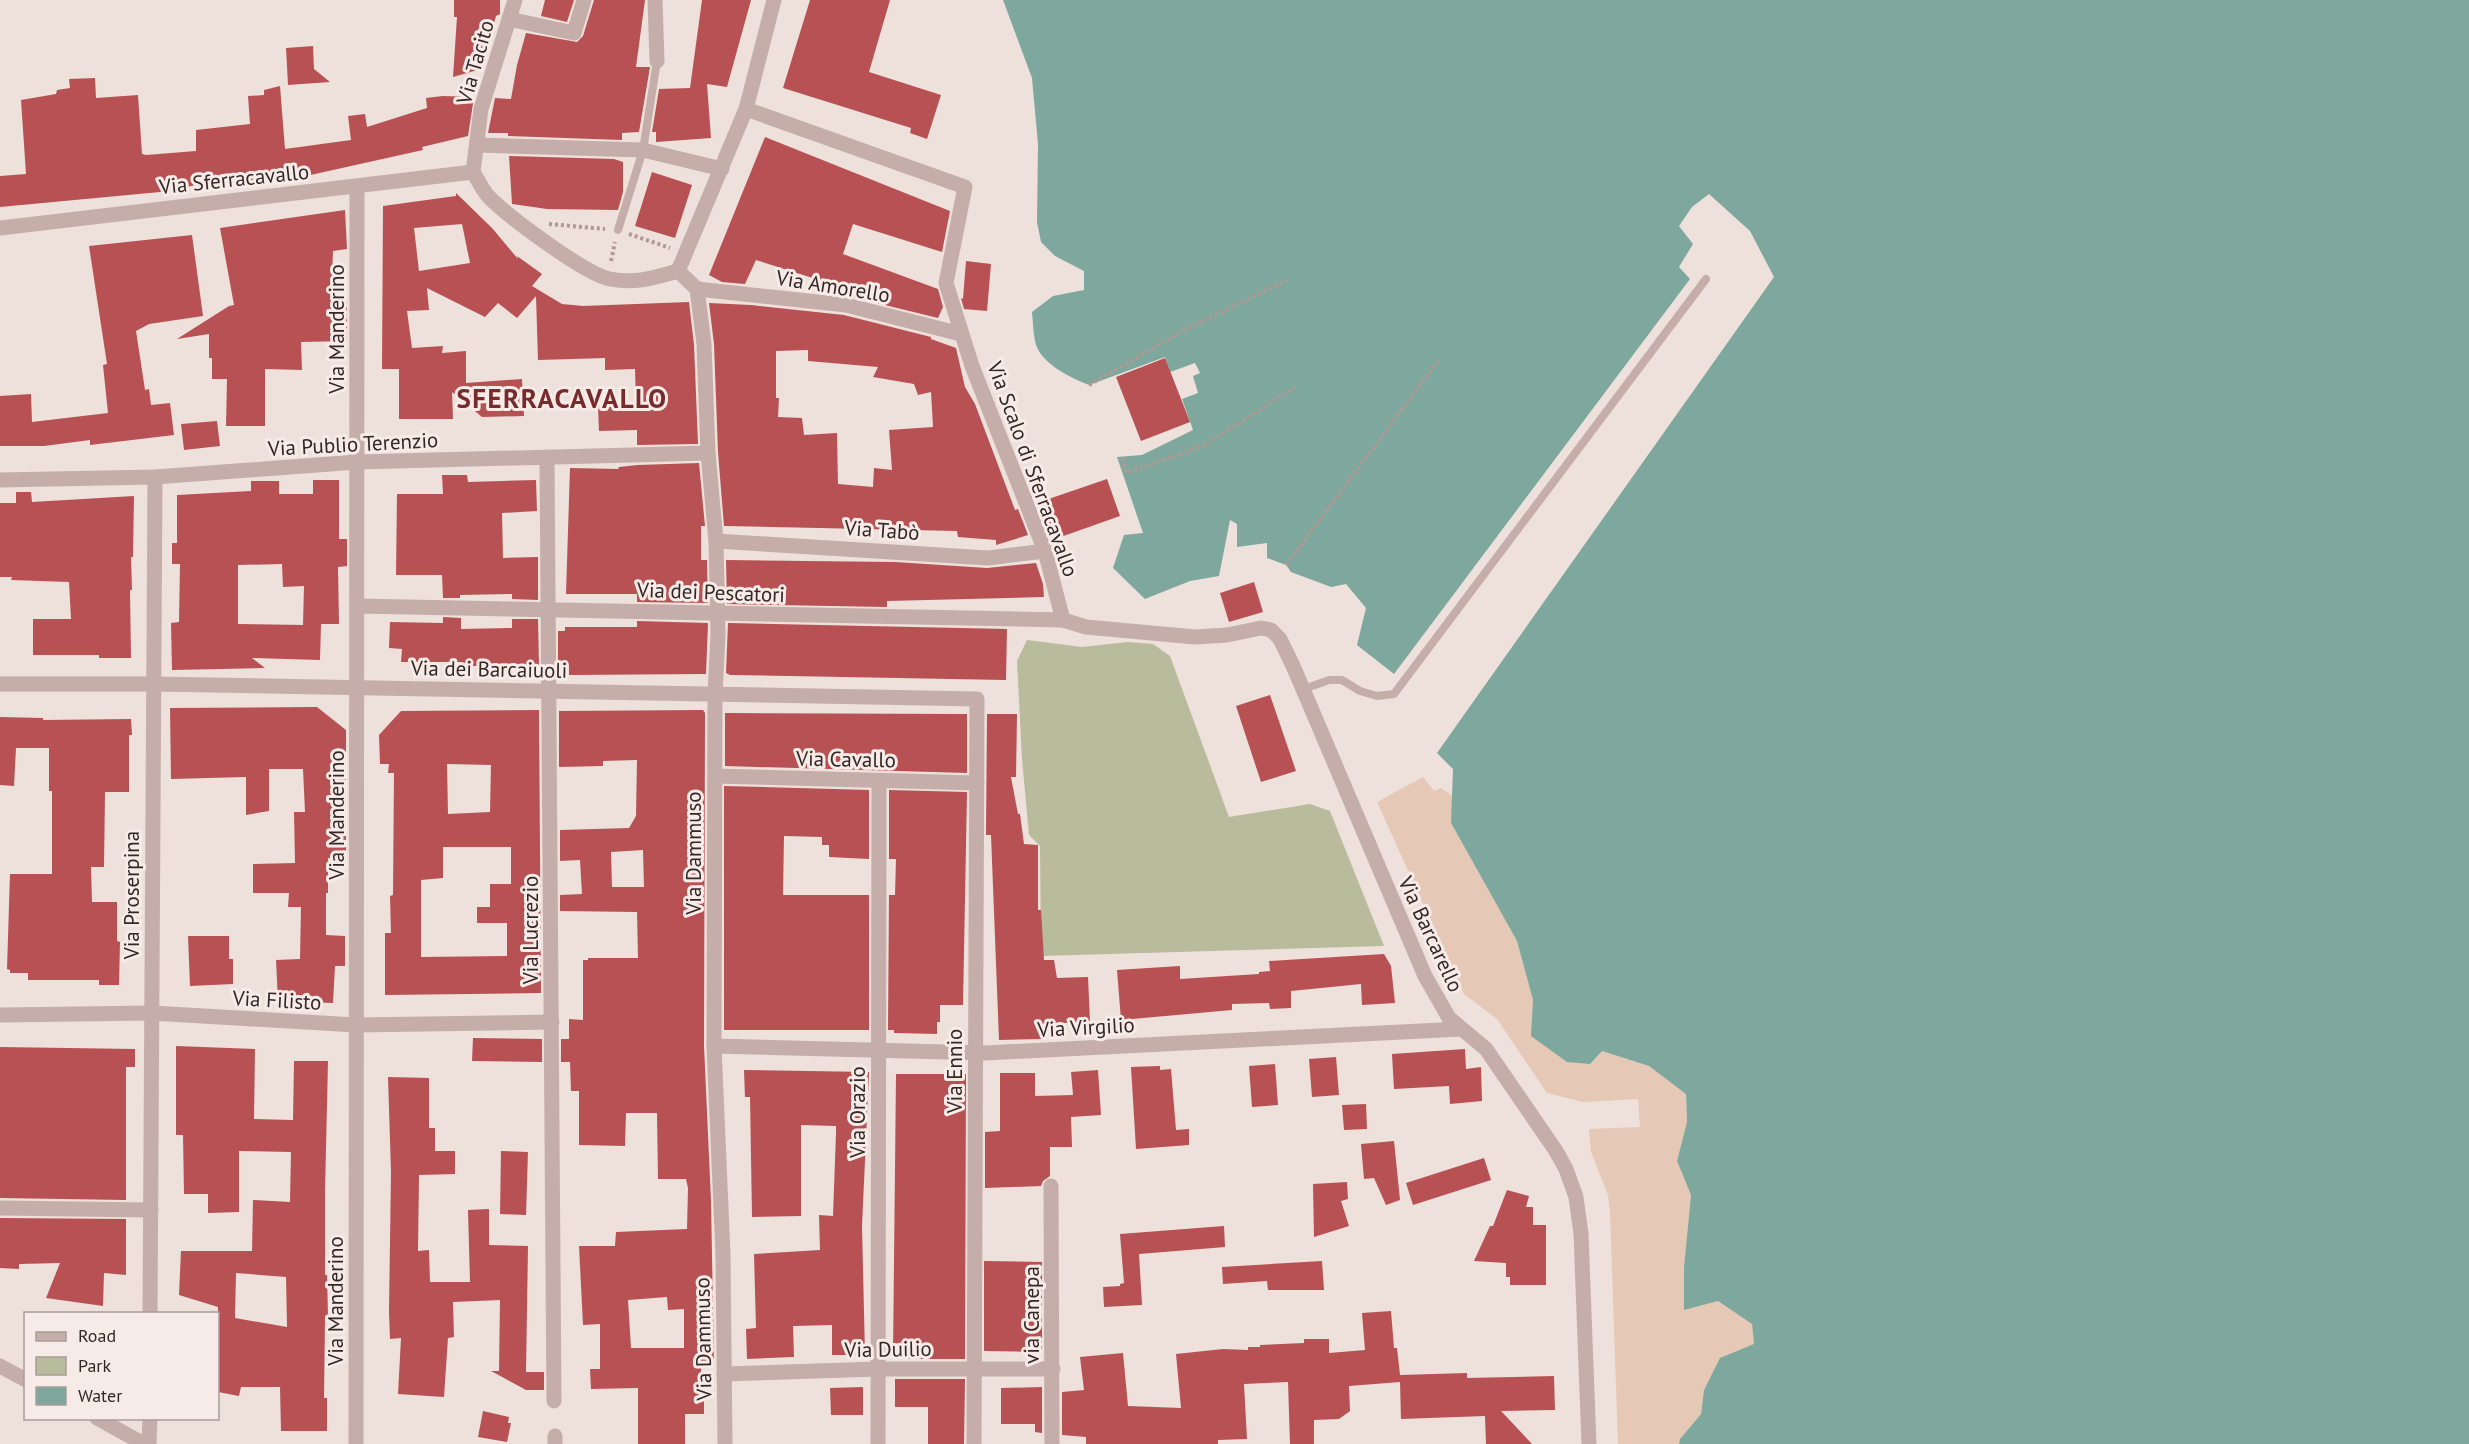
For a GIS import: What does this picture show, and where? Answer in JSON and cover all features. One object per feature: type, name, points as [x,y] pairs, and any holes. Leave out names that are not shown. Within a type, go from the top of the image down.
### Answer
[{"type":"street","name":"Via Tacito","points":[[473,172],[481,110],[515,0]]},
{"type":"street","points":[[509,19],[574,33],[584,0]]},
{"type":"street","points":[[655,0],[657,61]]},
{"type":"street","points":[[678,271],[746,110],[774,0]]},
{"type":"street","name":"Via Scalo di Sferracavallo","points":[[746,110],[966,187],[946,283],[961,334],[1045,551],[1063,620]]},
{"type":"street","points":[[478,145],[643,150],[722,169]]},
{"type":"street","points":[[473,172],[486,194],[515,220],[568,257],[607,278],[640,282],[678,271]]},
{"type":"street","name":"Via Sferracavallo","points":[[0,228],[473,172]]},
{"type":"street","name":"Via Manderino","points":[[356,1444],[357,187]]},
{"type":"street","points":[[678,271],[696,289]]},
{"type":"street","name":"Via Amorello","points":[[696,289],[846,305],[961,334]]},
{"type":"street","name":"Via Dammuso","points":[[696,289],[704,344],[708,453],[716,541],[714,1046],[723,1254],[725,1444]]},
{"type":"street","name":"Via Publio Terenzio","points":[[0,480],[155,477],[357,462],[708,453]]},
{"type":"street","name":"Via Lucrezio","points":[[547,458],[555,1401]]},
{"type":"street","name":"Via Proserpina","points":[[150,1312],[155,477]]},
{"type":"street","name":"Via Tabò","points":[[716,541],[988,558],[1045,551]]},
{"type":"street","name":"Via dei Pescatori","points":[[357,606],[1063,620]]},
{"type":"street","name":"Via Barcarello","points":[[1063,620],[1086,627],[1195,637],[1227,635],[1262,628],[1270,630],[1283,645],[1304,689],[1425,976],[1441,1008],[1461,1029],[1483,1045],[1566,1169],[1576,1197],[1581,1234],[1589,1444]]},
{"type":"street","name":"Via dei Barcaiuoli","points":[[0,684],[357,687],[977,699]]},
{"type":"street","name":"Via Ennio","points":[[974,1444],[977,699]]},
{"type":"street","name":"Via Cavallo","points":[[715,776],[977,783]]},
{"type":"street","name":"Via Orazio","points":[[878,1444],[879,780]]},
{"type":"street","name":"Via Filisto","points":[[0,1015],[152,1013],[356,1025],[552,1022]]},
{"type":"street","name":"Via Virgilio","points":[[714,1046],[975,1053],[1461,1029]]},
{"type":"street","name":"via Canepa","points":[[1052,1186],[1052,1444]]},
{"type":"street","points":[[0,1208],[151,1210]]},
{"type":"street","points":[[0,1366],[24,1379]]},
{"type":"street","name":"Via Duilio","points":[[724,1374],[878,1369],[1053,1369]]},
{"type":"street","points":[[99,1420],[144,1444]]},
{"type":"street","points":[[149,1444],[150,1420]]},
{"type":"lane","points":[[618,230],[643,150],[657,61]]},
{"type":"lane","points":[[1304,689],[1329,680],[1342,680],[1360,691],[1377,696],[1394,694],[1706,279]]},
{"type":"path","points":[[515,220],[618,230],[685,254]]},
{"type":"path","points":[[607,278],[618,230]]},
{"type":"path","points":[[1089,385],[1186,329],[1287,280]]},
{"type":"path","points":[[1286,565],[1438,361]]},
{"type":"path","points":[[1123,458],[1126,473],[1205,445],[1295,387]]},
{"type":"green space","points":[[1027,640],[1082,647],[1128,642],[1153,644],[1170,656],[1229,817],[1310,804],[1330,811],[1384,946],[1041,956],[1040,846],[1029,835],[1017,661]]},
{"type":"sand","points":[[1423,777],[1434,791],[1441,788],[1453,796],[1451,823],[1517,941],[1533,1000],[1532,1036],[1602,1051],[1649,1066],[1686,1093],[1687,1122],[1677,1161],[1691,1195],[1684,1267],[1684,1309],[1718,1301],[1752,1324],[1754,1345],[1704,1390],[1701,1414],[1680,1439],[1679,1444],[1618,1444],[1610,1212],[1608,1195],[1591,1152],[1589,1129],[1640,1127],[1638,1099],[1583,1102],[1547,1093],[1497,1019],[1464,994],[1377,802]]},
{"type":"water","points":[[1003,0],[2469,0],[2469,1444],[1679,1444],[1680,1439],[1701,1414],[1704,1390],[1720,1358],[1754,1344],[1752,1324],[1718,1301],[1684,1310],[1684,1267],[1691,1195],[1677,1161],[1687,1122],[1686,1094],[1649,1066],[1602,1051],[1590,1064],[1567,1062],[1531,1036],[1533,1000],[1517,941],[1451,823],[1453,769],[1437,753],[1774,277],[1750,231],[1709,194],[1692,207],[1679,226],[1693,244],[1679,267],[1690,279],[1394,674],[1357,645],[1366,608],[1346,584],[1331,587],[1291,572],[1286,565],[1267,558],[1267,543],[1237,547],[1237,524],[1230,520],[1219,576],[1190,581],[1145,599],[1113,568],[1124,535],[1143,533],[1117,457],[1142,455],[1193,430],[1182,399],[1198,393],[1193,376],[1200,373],[1195,363],[1170,372],[1165,357],[1089,385],[1057,369],[1038,349],[1034,337],[1032,312],[1053,296],[1084,290],[1084,271],[1055,256],[1041,242],[1037,222],[1038,144],[1032,78]]},
{"type":"building","points":[[454,0],[500,0],[500,14],[496,16],[481,69],[453,77],[457,17],[454,17]]},
{"type":"building","points":[[545,0],[574,0],[567,22],[541,16]]},
{"type":"building","points":[[594,0],[645,0],[636,67],[650,67],[639,132],[622,133],[622,140],[508,136],[508,133],[488,133],[495,98],[511,99],[526,33],[577,42],[583,36]]},
{"type":"building","points":[[702,0],[751,0],[727,87],[707,84],[711,138],[656,142],[656,132],[652,132],[659,89],[690,88]]},
{"type":"building","points":[[810,0],[890,0],[869,72],[941,95],[927,139],[910,133],[911,128],[783,88]]},
{"type":"building","points":[[313,46],[314,69],[330,82],[288,85],[286,48]]},
{"type":"building","points":[[95,78],[96,98],[138,95],[142,154],[146,155],[196,151],[196,130],[250,124],[248,96],[264,95],[264,90],[280,86],[285,149],[351,140],[348,116],[365,114],[367,127],[427,108],[426,98],[474,97],[468,136],[422,147],[423,150],[306,176],[213,187],[212,182],[160,192],[0,207],[0,176],[26,174],[21,100],[56,94],[57,90],[70,88],[69,79]]},
{"type":"building","points":[[765,137],[950,211],[942,252],[853,224],[843,254],[938,289],[943,307],[938,318],[848,296],[817,292],[819,280],[756,260],[745,284],[722,282],[709,275]]},
{"type":"building","points":[[509,156],[614,159],[623,162],[623,192],[618,210],[547,209],[512,204]]},
{"type":"building","points":[[652,172],[692,185],[675,238],[635,226]]},
{"type":"building","points":[[456,193],[492,228],[518,259],[517,256],[542,274],[532,286],[562,304],[583,306],[689,302],[694,345],[698,444],[637,445],[637,430],[599,431],[598,406],[636,405],[635,369],[605,370],[605,358],[538,360],[536,296],[517,318],[498,303],[485,317],[427,288],[429,310],[407,311],[412,348],[443,346],[442,353],[466,351],[466,383],[522,379],[524,416],[482,417],[452,392],[453,419],[399,419],[399,369],[382,369],[383,206],[456,196]],"holes":[[[462,224],[470,263],[419,271],[414,228]]]},
{"type":"building","points":[[345,210],[347,249],[333,251],[331,303],[347,302],[347,341],[301,342],[302,370],[265,369],[265,426],[226,426],[227,379],[212,379],[209,334],[177,339],[234,305],[220,228]]},
{"type":"building","points":[[192,235],[203,316],[149,324],[136,331],[145,390],[149,389],[151,405],[170,403],[174,435],[90,445],[90,440],[44,446],[0,446],[0,396],[31,394],[32,422],[108,413],[103,365],[107,364],[89,246]]},
{"type":"building","points":[[966,261],[991,264],[987,311],[964,309],[961,298],[963,299]]},
{"type":"building","points":[[709,303],[844,315],[931,337],[931,339],[956,348],[965,387],[975,404],[1015,510],[1018,509],[1028,535],[996,545],[996,540],[958,537],[957,531],[724,526],[718,452],[714,344]],"holes":[[[808,350],[808,361],[878,367],[873,377],[914,384],[918,395],[931,392],[933,427],[889,430],[892,470],[874,468],[873,487],[838,484],[837,433],[804,435],[802,418],[778,417],[776,351]]]},
{"type":"building","points":[[1165,358],[1190,422],[1141,441],[1116,377]]},
{"type":"building","points":[[217,421],[220,446],[184,450],[181,424]]},
{"type":"building","points":[[699,463],[705,526],[701,526],[701,560],[707,560],[708,603],[637,602],[637,594],[566,594],[570,468],[618,469],[638,465]]},
{"type":"building","points":[[442,475],[467,475],[468,482],[536,480],[537,511],[502,513],[503,558],[538,557],[538,600],[512,599],[512,594],[460,595],[460,598],[443,598],[442,575],[396,575],[397,494],[443,494]]},
{"type":"building","points":[[1107,479],[1120,516],[1055,539],[1051,528],[1047,529],[1037,503]]},
{"type":"building","points":[[313,480],[339,480],[339,539],[347,539],[347,566],[338,567],[339,624],[321,624],[320,660],[252,658],[265,668],[172,670],[171,623],[179,622],[180,564],[172,564],[172,543],[177,543],[177,495],[251,491],[251,481],[279,481],[279,494],[313,494]],"holes":[[[282,564],[283,587],[304,586],[303,625],[238,624],[238,565]]]},
{"type":"building","points":[[16,492],[31,492],[32,502],[134,496],[132,590],[130,590],[131,658],[99,658],[99,655],[33,655],[33,619],[71,619],[69,582],[11,580],[12,577],[0,577],[0,503],[16,503]]},
{"type":"building","points":[[726,560],[895,562],[987,568],[1036,563],[1043,584],[1044,597],[887,601],[887,607],[727,604]]},
{"type":"building","points":[[1254,582],[1263,612],[1229,622],[1220,593]]},
{"type":"building","points":[[443,617],[461,618],[461,629],[512,628],[512,619],[538,619],[539,666],[462,666],[462,662],[401,662],[402,649],[389,648],[390,622],[443,623]]},
{"type":"building","points":[[637,621],[708,623],[706,674],[569,675],[569,665],[558,665],[558,631],[565,631],[565,627],[637,627]]},
{"type":"building","points":[[728,623],[1007,629],[1006,680],[730,675],[726,673]]},
{"type":"building","points":[[1270,695],[1296,771],[1261,782],[1236,706]]},
{"type":"building","points":[[317,707],[346,730],[346,858],[328,858],[328,893],[326,893],[326,935],[345,936],[345,966],[335,966],[333,1003],[278,1001],[276,960],[300,959],[301,907],[288,907],[289,893],[253,893],[253,864],[295,863],[294,812],[305,812],[303,769],[269,769],[269,811],[246,815],[246,777],[171,779],[170,708]]},
{"type":"building","points":[[539,710],[541,993],[385,995],[385,933],[391,933],[390,896],[393,895],[394,773],[388,773],[389,764],[380,764],[379,735],[401,711]],"holes":[[[447,764],[491,765],[490,812],[448,814]],[[443,847],[511,847],[511,884],[490,884],[490,907],[477,907],[477,923],[507,923],[507,956],[421,957],[421,880],[443,878]]]},
{"type":"building","points":[[703,710],[705,713],[704,1046],[711,1201],[714,1366],[701,1366],[701,1397],[704,1397],[704,1414],[685,1414],[685,1444],[638,1444],[638,1388],[591,1389],[590,1369],[600,1369],[600,1324],[583,1325],[579,1246],[615,1246],[616,1232],[687,1229],[688,1188],[686,1179],[658,1179],[657,1113],[626,1113],[625,1146],[579,1145],[579,1091],[571,1091],[570,1062],[561,1062],[561,1039],[569,1039],[569,1019],[583,1020],[583,960],[588,960],[588,958],[638,958],[637,912],[560,911],[560,895],[582,894],[580,860],[560,861],[560,830],[629,828],[636,816],[637,760],[603,761],[603,766],[559,767],[559,711]],"holes":[[[643,850],[644,887],[612,887],[611,852]],[[667,1297],[668,1310],[684,1309],[684,1348],[631,1348],[628,1300]]]},
{"type":"building","points":[[725,713],[967,714],[967,773],[725,766]]},
{"type":"building","points":[[987,714],[1017,714],[1016,777],[1011,777],[1024,844],[1038,845],[1038,910],[1041,910],[1044,960],[1054,960],[1057,978],[1088,977],[1090,1022],[1043,1024],[1043,1039],[999,1040],[991,835],[986,835]]},
{"type":"building","points":[[0,717],[43,718],[43,720],[131,719],[129,792],[105,792],[104,867],[91,867],[92,902],[117,902],[117,941],[120,942],[119,985],[99,985],[99,980],[28,980],[28,973],[10,973],[7,969],[10,874],[52,874],[52,791],[49,791],[49,748],[16,748],[14,786],[0,785]]},
{"type":"building","points":[[724,786],[869,790],[869,859],[829,857],[829,845],[822,845],[822,837],[784,836],[783,895],[869,895],[869,1030],[724,1030]]},
{"type":"building","points":[[889,790],[967,792],[963,1005],[940,1005],[937,1034],[894,1033],[894,1030],[888,1030],[889,895],[895,895],[896,859],[889,859]]},
{"type":"building","points":[[188,936],[229,936],[229,959],[233,959],[233,984],[190,986]]},
{"type":"building","points":[[1384,954],[1391,966],[1395,1003],[1362,1005],[1361,984],[1291,991],[1291,1008],[1270,1009],[1269,1003],[1232,1004],[1232,1010],[1121,1020],[1117,970],[1180,966],[1180,979],[1259,974],[1259,972],[1270,971],[1269,961]]},
{"type":"building","points":[[473,1038],[542,1039],[542,1062],[472,1061]]},
{"type":"building","points":[[176,1046],[255,1049],[254,1119],[293,1120],[294,1061],[328,1061],[325,1275],[327,1275],[328,1317],[325,1317],[324,1398],[327,1398],[327,1431],[281,1431],[280,1387],[241,1387],[239,1396],[219,1392],[218,1307],[179,1295],[181,1251],[252,1251],[253,1200],[290,1202],[291,1152],[239,1151],[239,1212],[208,1213],[208,1194],[184,1194],[183,1135],[176,1135]],"holes":[[[236,1273],[286,1277],[287,1327],[235,1318]]]},
{"type":"building","points":[[0,1047],[135,1049],[135,1067],[126,1067],[126,1200],[0,1198]]},
{"type":"building","points":[[1465,1049],[1466,1069],[1481,1067],[1482,1101],[1450,1104],[1449,1086],[1394,1089],[1392,1054]]},
{"type":"building","points":[[1336,1057],[1339,1095],[1312,1097],[1309,1059]]},
{"type":"building","points":[[1275,1064],[1278,1105],[1252,1107],[1249,1066]]},
{"type":"building","points":[[1160,1066],[1160,1070],[1171,1069],[1176,1130],[1189,1129],[1189,1145],[1136,1149],[1131,1067]]},
{"type":"building","points":[[744,1070],[869,1072],[862,1226],[865,1355],[832,1355],[832,1325],[793,1326],[794,1357],[747,1359],[746,1329],[756,1328],[754,1254],[820,1250],[819,1215],[833,1216],[836,1126],[801,1125],[801,1216],[752,1217],[750,1097],[745,1097]]},
{"type":"building","points":[[1098,1070],[1101,1115],[1071,1117],[1072,1147],[1050,1147],[1050,1176],[1043,1181],[1041,1186],[985,1188],[985,1132],[1000,1131],[1000,1073],[1035,1073],[1035,1096],[1073,1095],[1071,1072]]},
{"type":"building","points":[[896,1074],[966,1074],[965,1359],[895,1359],[893,1356]]},
{"type":"building","points":[[388,1077],[429,1078],[429,1128],[435,1128],[435,1151],[455,1151],[455,1174],[419,1175],[418,1251],[429,1250],[430,1282],[470,1282],[468,1210],[489,1209],[489,1245],[528,1246],[526,1372],[544,1372],[544,1390],[526,1390],[491,1371],[499,1371],[500,1300],[453,1302],[454,1337],[448,1338],[444,1397],[398,1394],[401,1338],[390,1339],[389,1312],[391,1172]]},
{"type":"building","points":[[1366,1104],[1367,1129],[1344,1130],[1342,1105]]},
{"type":"building","points":[[1394,1141],[1400,1200],[1386,1205],[1374,1178],[1364,1179],[1361,1144]]},
{"type":"building","points":[[501,1151],[528,1152],[526,1215],[500,1214]]},
{"type":"building","points":[[1484,1158],[1491,1180],[1413,1205],[1406,1183]]},
{"type":"building","points":[[1347,1182],[1348,1199],[1341,1201],[1349,1226],[1314,1237],[1313,1184]]},
{"type":"building","points":[[1507,1190],[1529,1196],[1526,1207],[1533,1207],[1533,1225],[1546,1225],[1546,1285],[1510,1285],[1510,1277],[1506,1277],[1506,1263],[1474,1261],[1490,1226],[1493,1226]]},
{"type":"building","points":[[0,1218],[126,1219],[126,1275],[104,1273],[103,1306],[46,1298],[60,1263],[19,1264],[19,1269],[0,1268]]},
{"type":"building","points":[[1224,1226],[1225,1247],[1139,1254],[1142,1305],[1104,1307],[1103,1287],[1120,1286],[1124,1283],[1120,1234]]},
{"type":"building","points":[[984,1261],[1042,1262],[1042,1352],[984,1351]]},
{"type":"building","points":[[1322,1261],[1324,1290],[1268,1290],[1267,1281],[1223,1284],[1222,1267]]},
{"type":"building","points":[[1391,1311],[1394,1348],[1397,1348],[1400,1375],[1467,1373],[1467,1378],[1554,1376],[1555,1410],[1501,1411],[1532,1444],[1486,1444],[1485,1416],[1401,1419],[1400,1382],[1349,1386],[1350,1411],[1339,1419],[1314,1420],[1314,1444],[1290,1444],[1288,1382],[1244,1384],[1247,1439],[1218,1440],[1218,1444],[1086,1444],[1086,1437],[1062,1435],[1062,1392],[1084,1390],[1080,1357],[1123,1353],[1128,1406],[1181,1408],[1176,1354],[1223,1349],[1248,1350],[1248,1347],[1260,1347],[1260,1345],[1304,1343],[1304,1339],[1329,1339],[1329,1353],[1365,1350],[1362,1313]]},
{"type":"building","points":[[895,1379],[965,1379],[964,1444],[928,1444],[928,1407],[895,1407]]},
{"type":"building","points":[[863,1387],[863,1415],[831,1415],[830,1388]]},
{"type":"building","points":[[1042,1387],[1042,1433],[1035,1432],[1035,1424],[1001,1424],[1001,1388]]},
{"type":"building","points":[[483,1411],[509,1417],[508,1423],[511,1423],[507,1442],[478,1437]]},
{"type":"district","name":"SFERRACAVALLO","points":[[562,398]]}]
